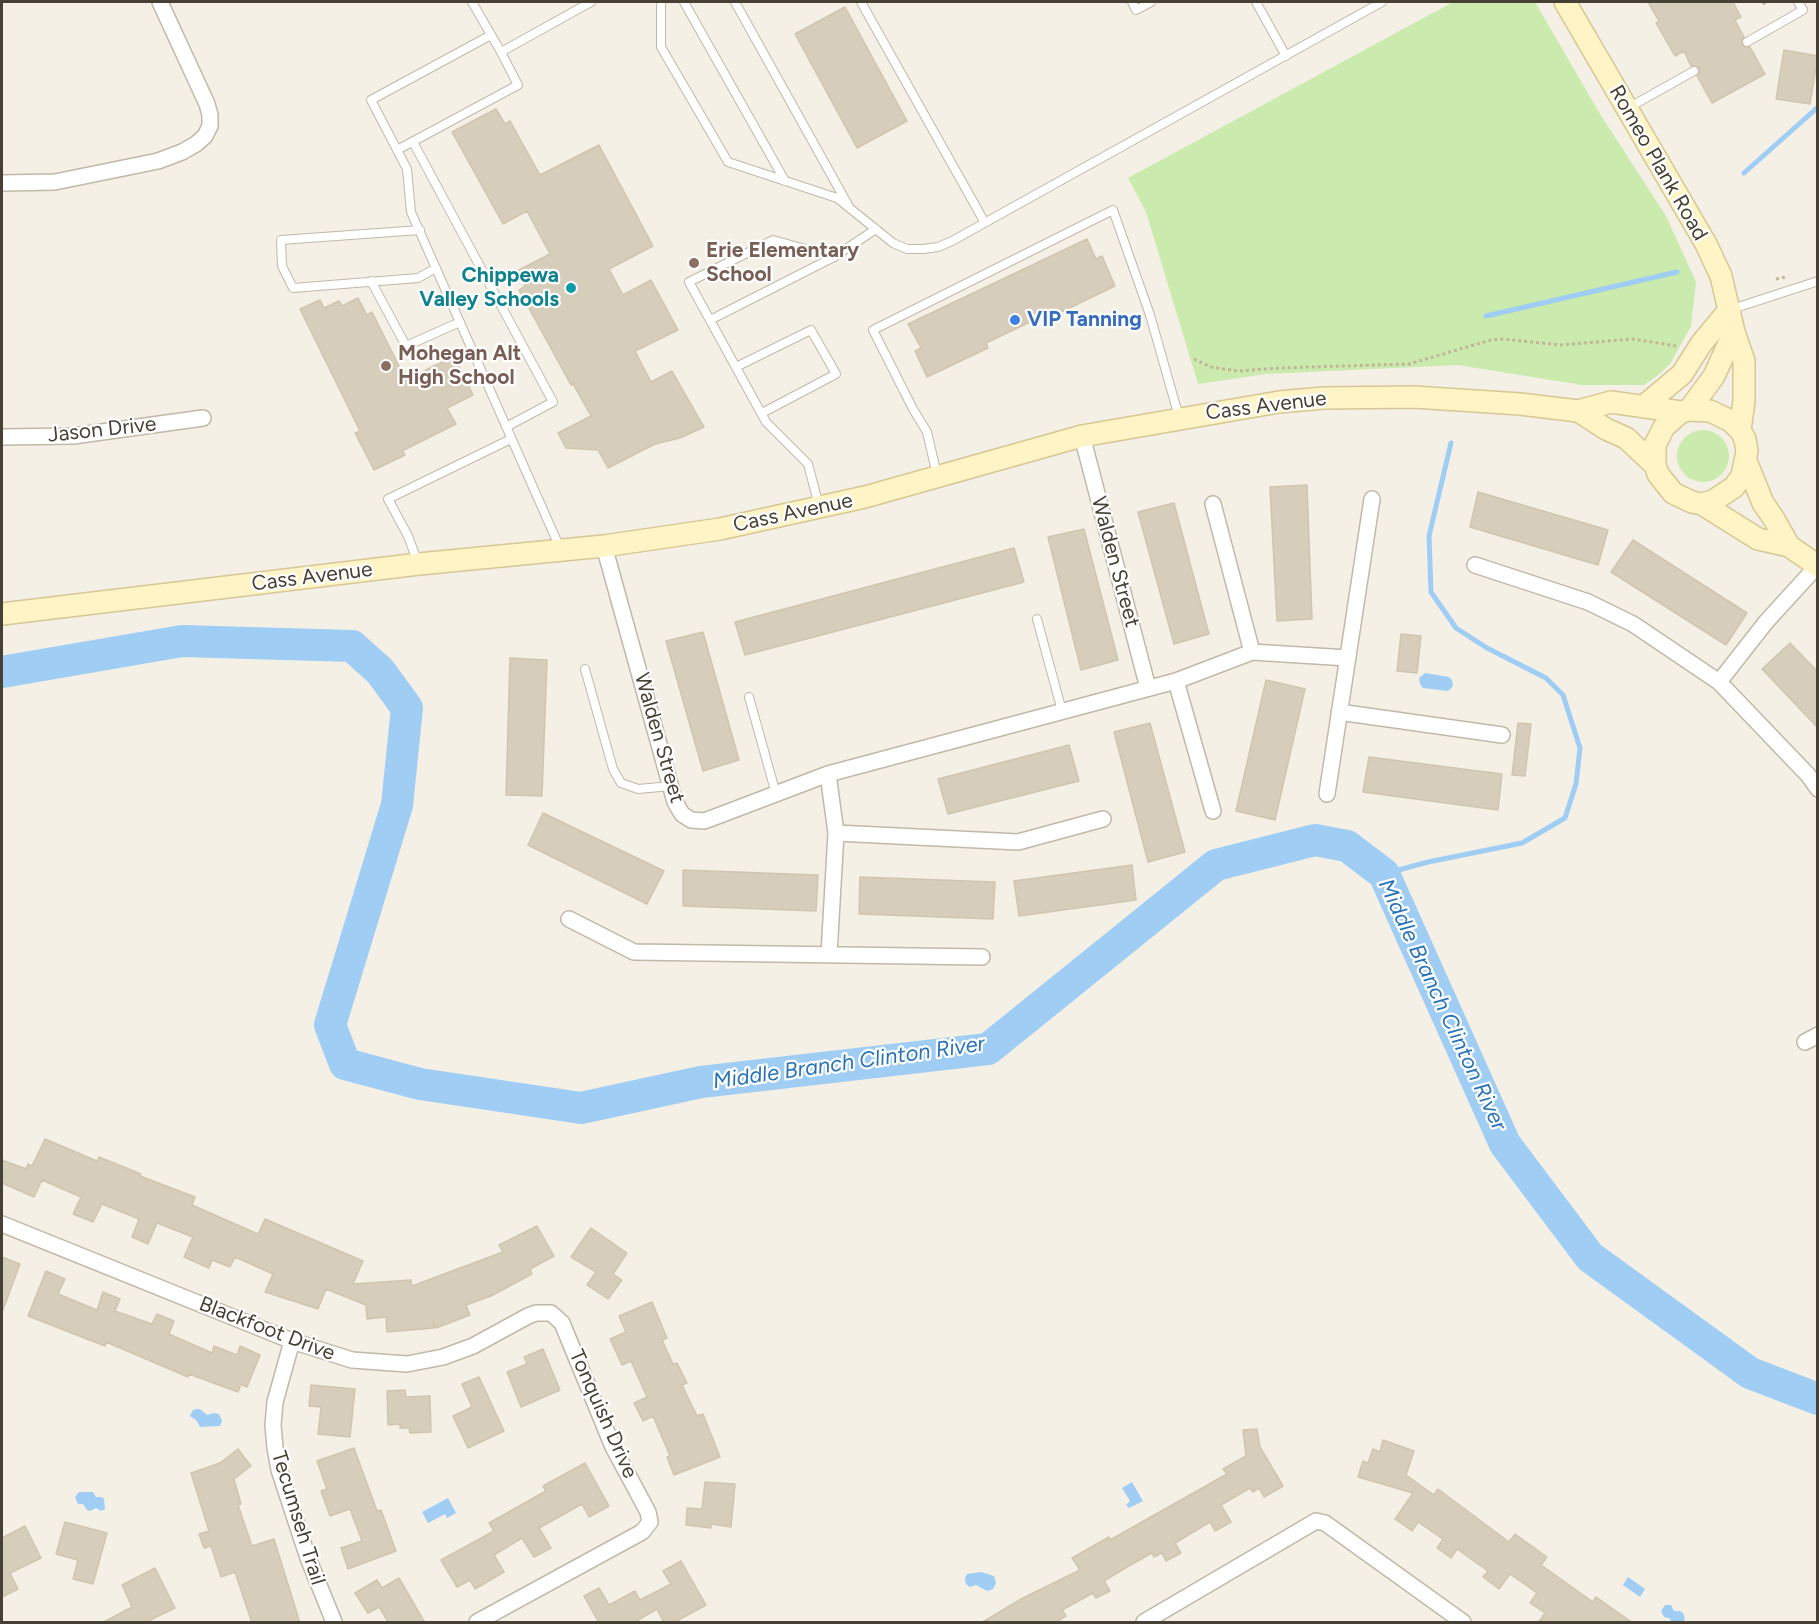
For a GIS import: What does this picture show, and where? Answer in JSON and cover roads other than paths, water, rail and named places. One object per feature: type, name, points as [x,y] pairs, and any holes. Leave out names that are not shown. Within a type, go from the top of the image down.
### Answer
[{"type":"main road","name":"Romeo Plank Road","points":[[1565,2],[1706,244],[1721,276],[1734,332],[1744,361],[1744,401],[1740,430]]},
{"type":"main road","points":[[1644,406],[1682,374],[1701,344],[1730,309]]},
{"type":"main road","points":[[1734,332],[1714,376],[1685,411],[1664,427],[1658,437],[1654,465],[1658,474],[1673,492],[1692,502],[1702,504],[1758,539],[1789,546],[1817,566]]},
{"type":"main road","name":"Cass Avenue","points":[[2,614],[419,564],[604,546],[720,529],[819,508],[1082,436],[1279,402],[1365,397],[1463,400],[1578,411],[1611,402],[1685,411]]},
{"type":"main road","name":"Cass Avenue","points":[[1578,411],[1606,429],[1626,438],[1654,465]]},
{"type":"main road","points":[[1685,411],[1710,411],[1722,415],[1740,430],[1745,439],[1746,461],[1742,476],[1734,487],[1713,501],[1702,504]]},
{"type":"main road","points":[[1746,461],[1763,503],[1789,546]]},
{"type":"street","points":[[2,183],[55,182],[158,161],[196,144],[205,136],[210,126],[207,104],[160,2]]},
{"type":"street","name":"Jason Drive","points":[[2,437],[73,436],[203,418]]},
{"type":"street","name":"Walden Street","points":[[1082,436],[1148,688]]},
{"type":"street","points":[[1327,794],[1372,499]]},
{"type":"street","points":[[1212,504],[1252,652]]},
{"type":"street","name":"Walden Street","points":[[604,546],[670,786],[681,814],[691,820],[704,821],[828,774],[1176,681],[1252,652],[1348,658]]},
{"type":"street","points":[[1475,564],[1597,607],[1633,624],[1719,682],[1818,789]]},
{"type":"street","points":[[1719,682],[1766,622],[1817,566]]},
{"type":"street","points":[[1176,681],[1213,811]]},
{"type":"street","points":[[1339,712],[1502,735]]},
{"type":"street","points":[[828,774],[836,833],[829,954]]},
{"type":"street","points":[[836,833],[1018,842],[1104,819]]},
{"type":"street","points":[[568,919],[634,952],[982,957]]},
{"type":"street","name":"Blackfoot Drive","points":[[2,1224],[292,1341],[352,1360],[407,1364],[442,1357],[473,1346],[536,1313]]},
{"type":"street","name":"Tonquish Drive","points":[[477,1623],[642,1532],[650,1522],[648,1512],[614,1447],[562,1323],[552,1313],[536,1313]]},
{"type":"street","name":"Tecumseh Trail","points":[[292,1341],[275,1402],[273,1425],[275,1448],[279,1470],[308,1558],[334,1623]]},
{"type":"street","points":[[1143,1623],[1316,1521],[1325,1523],[1463,1623]]},
{"type":"lane","points":[[397,150],[518,85],[472,2]]},
{"type":"lane","points":[[501,52],[591,2]]},
{"type":"lane","points":[[661,2],[661,47],[728,162],[837,198],[892,243],[907,249],[923,249],[945,244],[1382,2]]},
{"type":"lane","points":[[684,2],[785,181]]},
{"type":"lane","points":[[735,2],[851,209]]},
{"type":"lane","points":[[861,2],[985,223]]},
{"type":"lane","points":[[1132,2],[1136,10],[1151,2]]},
{"type":"lane","points":[[1256,2],[1286,56]]},
{"type":"lane","points":[[1747,42],[1803,10],[1798,2]]},
{"type":"lane","points":[[491,35],[370,100],[407,169],[411,212],[561,549]]},
{"type":"lane","points":[[1627,109],[1694,71]]},
{"type":"lane","points":[[413,142],[552,402],[506,427]]},
{"type":"lane","points":[[938,477],[927,432],[913,410],[873,330],[1113,210],[1150,315],[1180,418]]},
{"type":"lane","points":[[710,320],[834,257],[876,229]]},
{"type":"lane","points":[[420,231],[281,240],[282,266],[293,288],[418,278],[436,268]]},
{"type":"lane","points":[[819,508],[808,464],[766,422],[689,282],[773,240],[834,257]]},
{"type":"lane","points":[[371,281],[406,346],[460,322]]},
{"type":"lane","points":[[1730,309],[1818,281]]},
{"type":"lane","points":[[736,367],[811,330],[836,374],[762,412]]},
{"type":"lane","points":[[419,564],[408,536],[388,499],[512,439]]},
{"type":"lane","points":[[1037,619],[1062,711]]},
{"type":"lane","points":[[585,669],[614,769],[621,783],[638,789],[670,786]]},
{"type":"lane","points":[[749,697],[776,794]]},
{"type":"water","points":[[1425,673],[1449,677],[1453,686],[1448,691],[1423,688],[1419,678]]},
{"type":"water","points":[[200,1409],[207,1415],[219,1414],[222,1421],[220,1426],[200,1427],[197,1421],[190,1416],[193,1410]]},
{"type":"water","points":[[1132,1482],[1143,1501],[1129,1508],[1126,1505],[1130,1501],[1122,1488]]},
{"type":"water","points":[[79,1492],[93,1492],[96,1497],[102,1497],[105,1509],[87,1510],[83,1504],[78,1504],[75,1497]]},
{"type":"water","points":[[448,1498],[456,1513],[447,1518],[445,1514],[428,1523],[422,1512]]},
{"type":"water","points":[[981,1572],[994,1576],[996,1583],[993,1589],[987,1591],[976,1585],[970,1587],[966,1584],[967,1574]]},
{"type":"water","points":[[1628,1577],[1645,1589],[1640,1597],[1623,1585]]},
{"type":"water","points":[[1665,1605],[1671,1605],[1674,1611],[1683,1613],[1685,1619],[1683,1622],[1672,1622],[1669,1618],[1664,1617],[1661,1611]]},
{"type":"waterway","points":[[1744,173],[1818,107]]},
{"type":"waterway","points":[[1486,316],[1677,272]]},
{"type":"waterway","points":[[1384,874],[1428,862],[1522,843],[1565,818],[1576,784],[1580,748],[1563,695],[1546,678],[1487,648],[1456,628],[1431,592],[1429,536],[1451,443]]},
{"type":"waterway","name":"Middle Branch Clinton River","points":[[2,672],[182,641],[352,646],[380,671],[407,708],[397,805],[330,1025],[345,1064],[420,1084],[581,1108],[701,1082],[988,1049],[1216,865],[1315,840],[1347,846],[1384,874],[1505,1144],[1590,1257],[1750,1373],[1818,1399]]},
{"type":"place","name":"Erie Elementary School","points":[[694,263]]},
{"type":"place","name":"Chippewa Valley Schools","points":[[571,288]]},
{"type":"place","name":"VIP Tanning","points":[[1015,320]]},
{"type":"place","name":"Mohegan Alt High School","points":[[386,366]]}]
